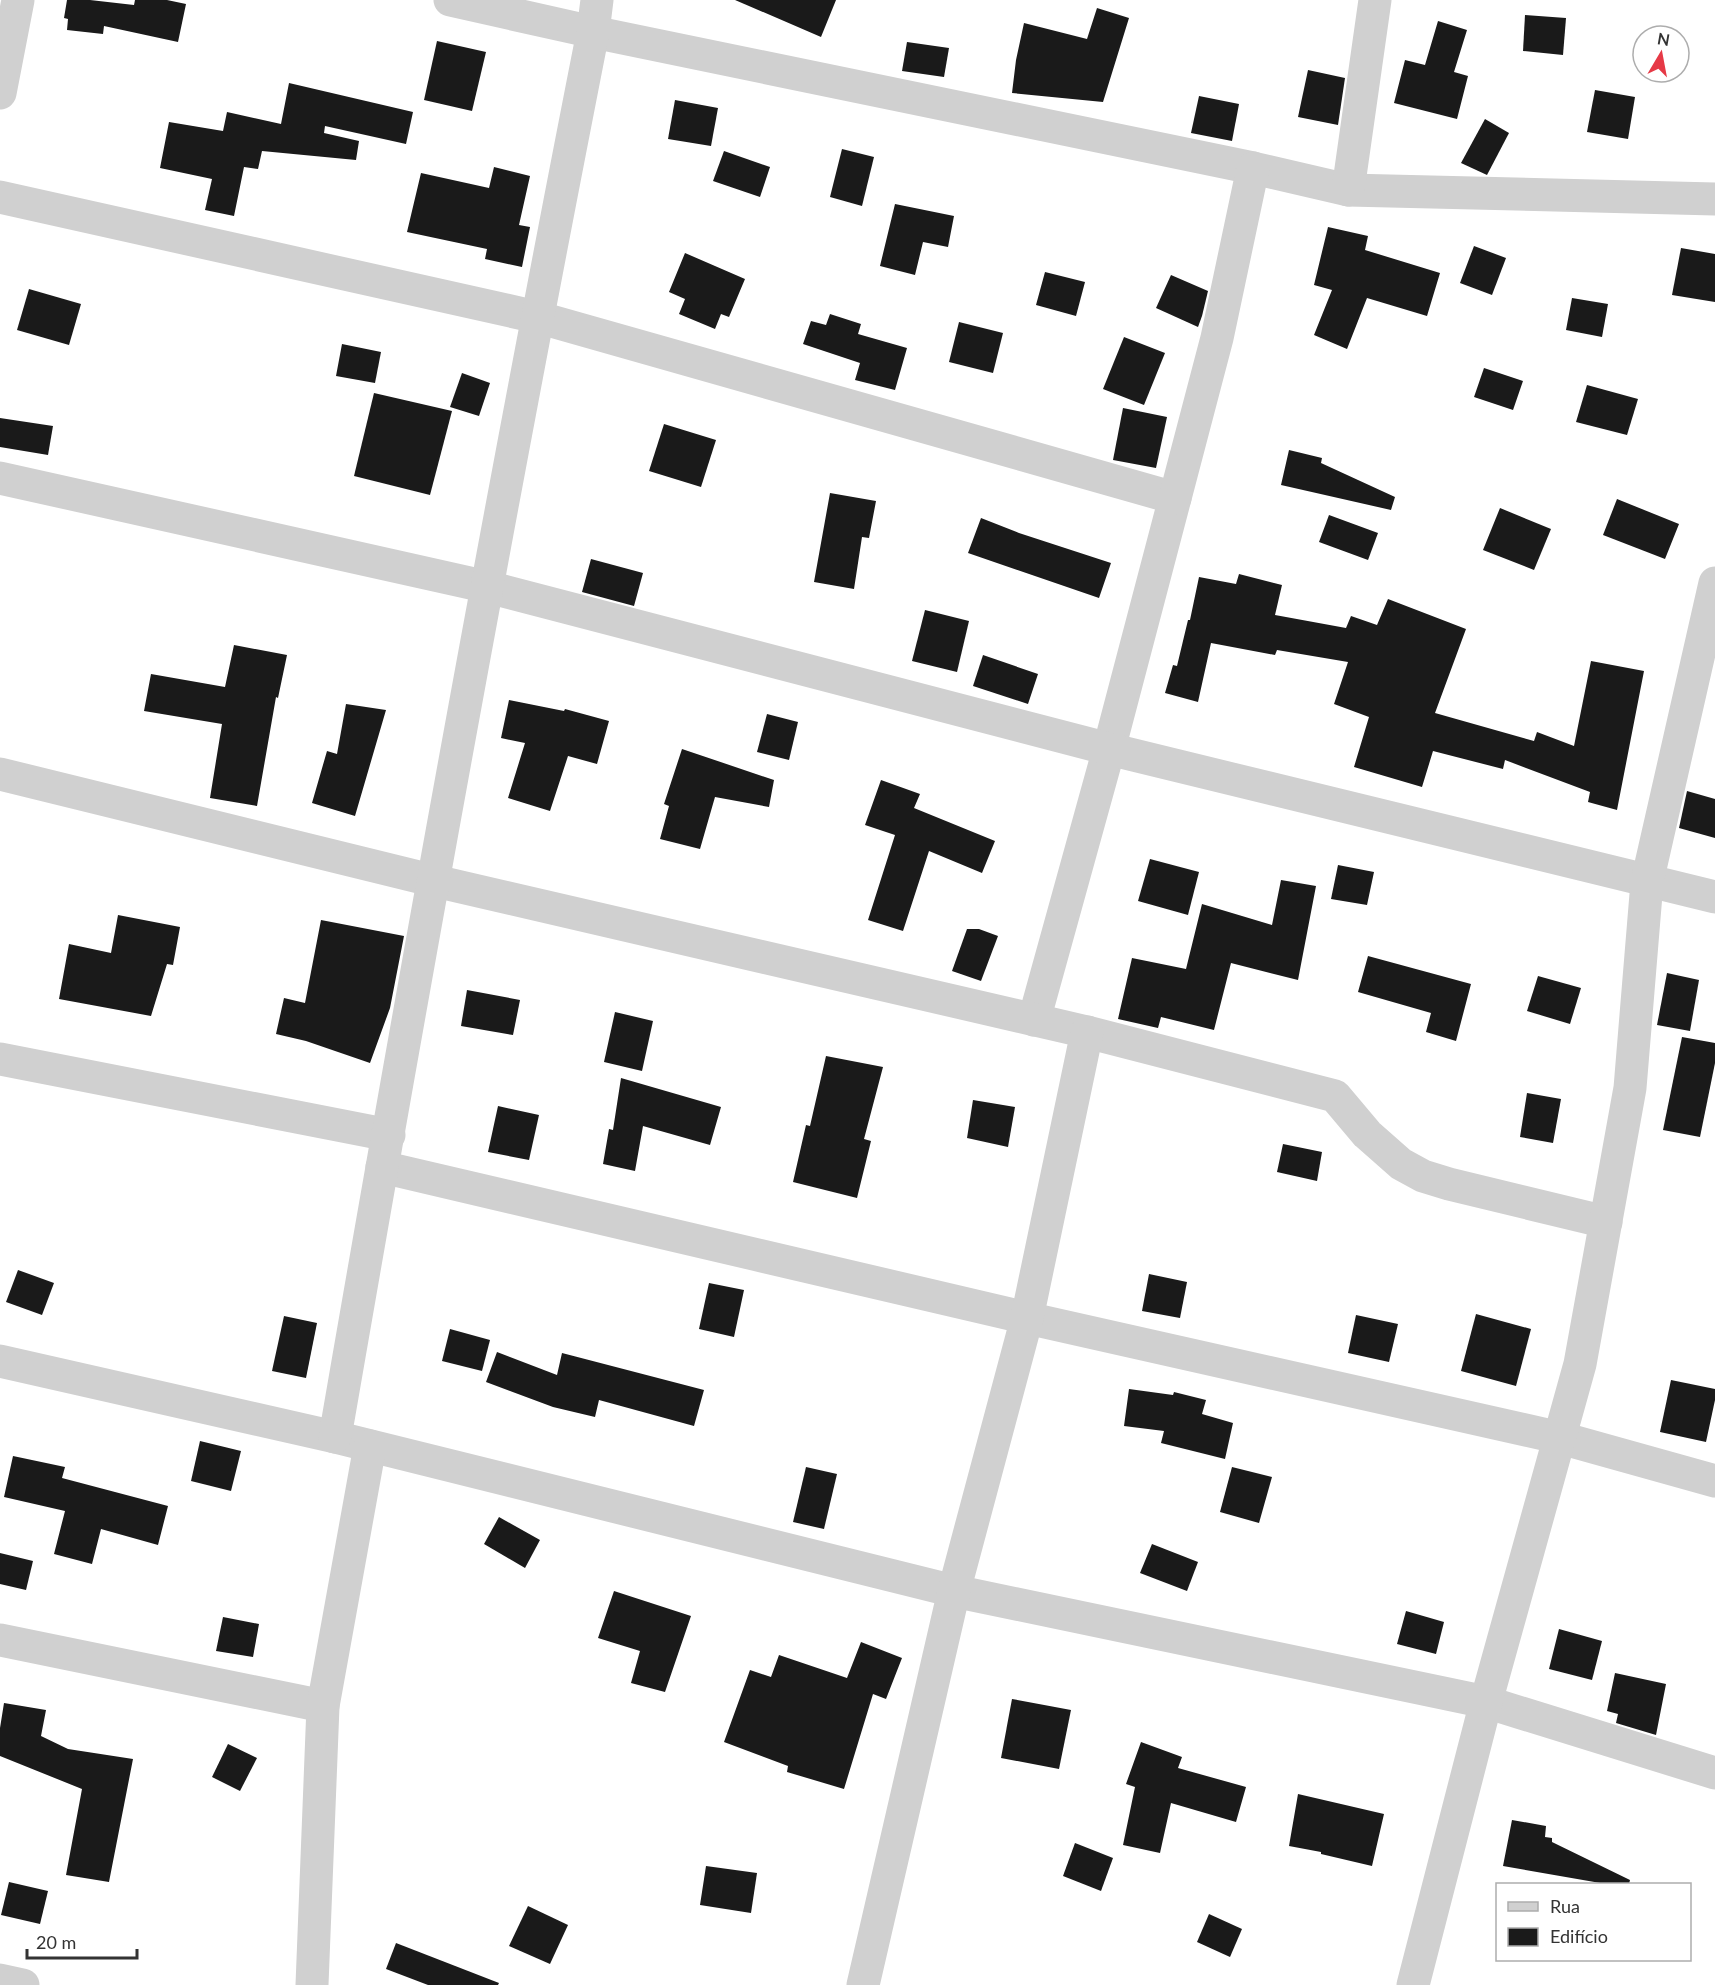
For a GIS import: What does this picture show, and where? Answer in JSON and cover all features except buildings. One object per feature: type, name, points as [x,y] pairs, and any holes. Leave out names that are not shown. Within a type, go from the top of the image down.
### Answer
[{"type":"street","points":[[0,93],[18,0]]},
{"type":"street","points":[[450,0],[1348,190],[1715,199]]},
{"type":"street","points":[[335,1437],[537,317],[594,32],[597,0]]},
{"type":"street","points":[[1348,190],[1375,0]]},
{"type":"street","points":[[1034,1020],[1109,749],[1217,338],[1252,168]]},
{"type":"street","points":[[0,197],[537,317],[1175,498]]},
{"type":"street","points":[[0,478],[488,587],[1109,749],[1715,897]]},
{"type":"street","points":[[1413,1985],[1486,1702],[1580,1364],[1630,1088],[1647,882],[1715,583]]},
{"type":"street","points":[[0,774],[435,881],[1088,1032],[1335,1096],[1367,1134],[1401,1164],[1423,1176],[1606,1222]]},
{"type":"street","points":[[863,1985],[954,1591],[1027,1318],[1088,1032]]},
{"type":"street","points":[[0,1059],[388,1135]]},
{"type":"street","points":[[382,1167],[1027,1318],[1561,1438],[1715,1481]]},
{"type":"street","points":[[0,1361],[335,1437],[954,1591],[1486,1702],[1715,1773]]},
{"type":"street","points":[[312,1985],[323,1706],[370,1446]]},
{"type":"street","points":[[0,1640],[323,1706]]},
{"type":"street","points":[[0,1980],[23,1985]]}]
